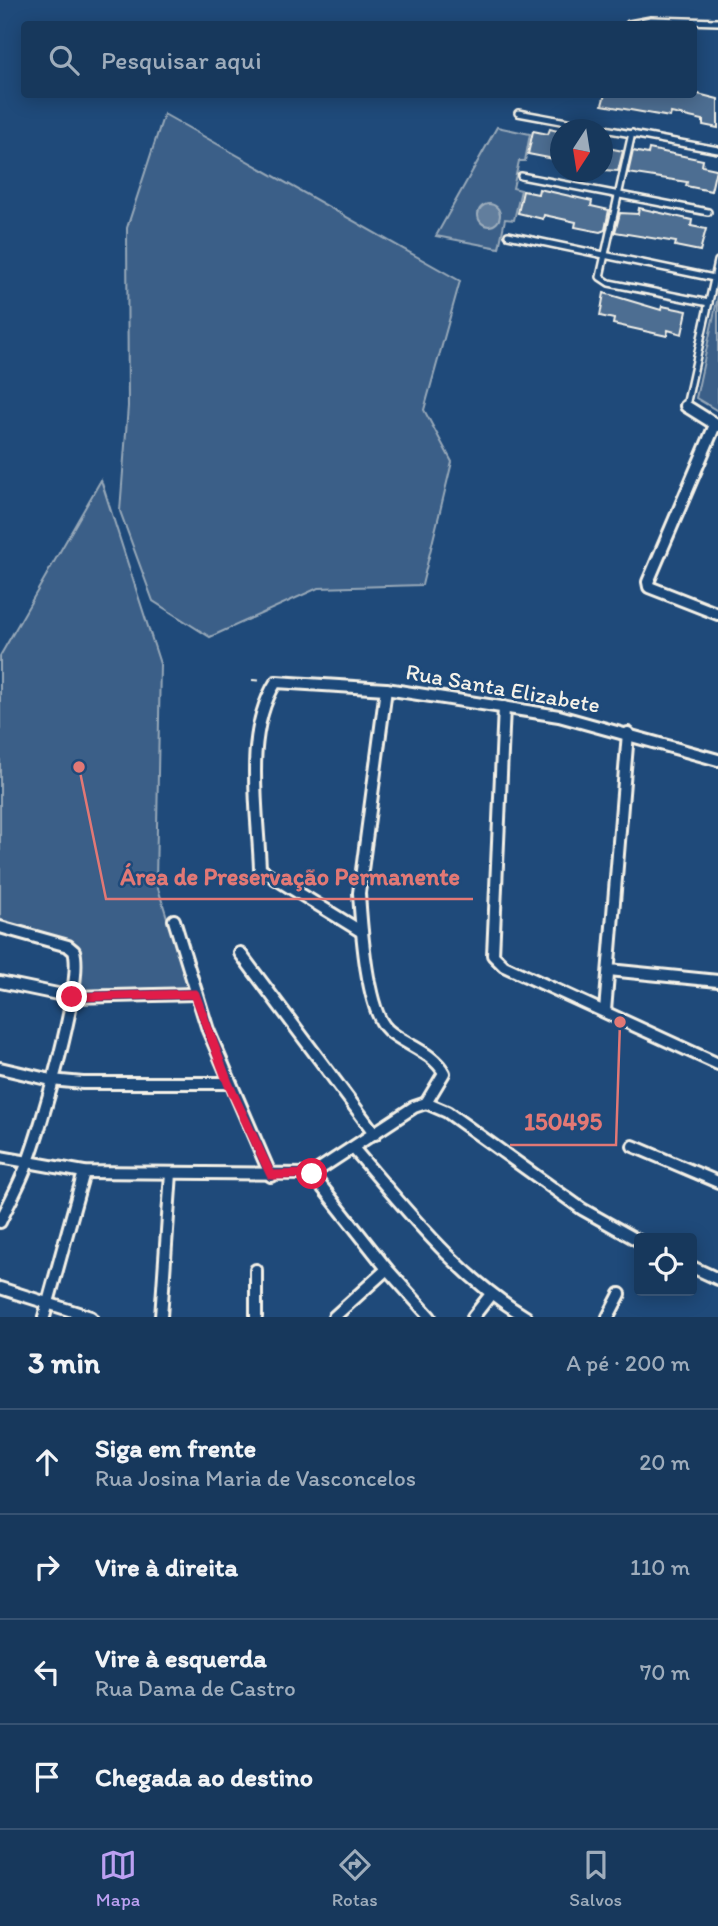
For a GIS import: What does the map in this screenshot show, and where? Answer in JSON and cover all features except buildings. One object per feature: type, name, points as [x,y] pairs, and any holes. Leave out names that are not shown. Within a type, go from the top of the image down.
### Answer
[{"type":"street","points":[[686,405],[717,425],[649,577],[649,587],[718,614]]},
{"type":"street","name":"Rua Santa Elizabete","points":[[362,932],[260,869],[258,735],[264,700],[276,682],[386,689],[559,716],[718,760]]},
{"type":"street","points":[[0,1157],[27,1164],[84,1171],[312,1174],[426,1103],[444,1073],[436,1062],[389,1031],[378,1018],[362,932],[359,893],[386,689]]},
{"type":"street","points":[[504,707],[492,948],[496,961],[718,1064]]},
{"type":"street","points":[[605,1011],[628,733]]},
{"type":"street","points":[[174,920],[195,994],[228,1083],[271,1175]]},
{"type":"street","points":[[0,927],[73,950],[76,959],[72,997],[27,1164],[0,1222]]},
{"type":"street","points":[[240,953],[375,1134]]},
{"type":"street","points":[[609,970],[718,981]]},
{"type":"street","points":[[0,982],[72,997],[195,994]]},
{"type":"street","points":[[0,1068],[51,1080],[118,1084],[228,1083]]},
{"type":"street","points":[[426,1103],[447,1112],[582,1209],[634,1238]]},
{"type":"street","points":[[633,1146],[718,1182]]},
{"type":"street","points":[[353,1148],[441,1249],[491,1294],[526,1317]]},
{"type":"street","points":[[44,1317],[84,1171]]},
{"type":"street","points":[[161,1317],[171,1173]]},
{"type":"street","points":[[312,1174],[387,1269],[430,1317]]},
{"type":"street","points":[[334,1317],[387,1269]]},
{"type":"street","points":[[697,1269],[718,1279]]},
{"type":"street","points":[[256,1317],[257,1270]]},
{"type":"street","points":[[0,1288],[91,1317]]},
{"type":"street","points":[[473,1317],[491,1294]]},
{"type":"street","points":[[608,1317],[620,1294]]},
{"type":"lane","points":[[646,21],[684,21]]},
{"type":"lane","points":[[697,21],[718,22]]},
{"type":"lane","points":[[518,113],[718,150]]},
{"type":"lane","points":[[632,133],[600,277],[604,281],[709,303]]},
{"type":"lane","points":[[521,176],[618,192],[708,212]]},
{"type":"lane","points":[[508,235],[714,278]]},
{"type":"lane","points":[[686,405],[718,261]]},
{"type":"shaded area","points":[[164,114],[460,281],[424,410],[452,462],[422,585],[318,588],[210,637],[153,601],[120,511],[128,406],[127,228]]},
{"type":"shaded area","points":[[497,127],[530,134],[525,161],[519,161],[513,188],[521,190],[514,220],[505,219],[499,248],[436,236]]},
{"type":"shaded area","points":[[489,204],[497,207],[500,215],[497,223],[489,226],[481,223],[478,215],[481,207]]},
{"type":"shaded area","points":[[718,296],[718,411],[696,398]]},
{"type":"shaded area","points":[[101,480],[160,664],[156,882],[189,988],[77,993],[79,949],[76,944],[0,922],[0,656]]},
{"type":"place","name":"Área de Preservação Permanente","points":[[79,767]]},
{"type":"place","name":"150495","points":[[620,1022]]},
{"type":"route","points":[[72,997],[195,994],[228,1083],[271,1175],[312,1174]]}]
